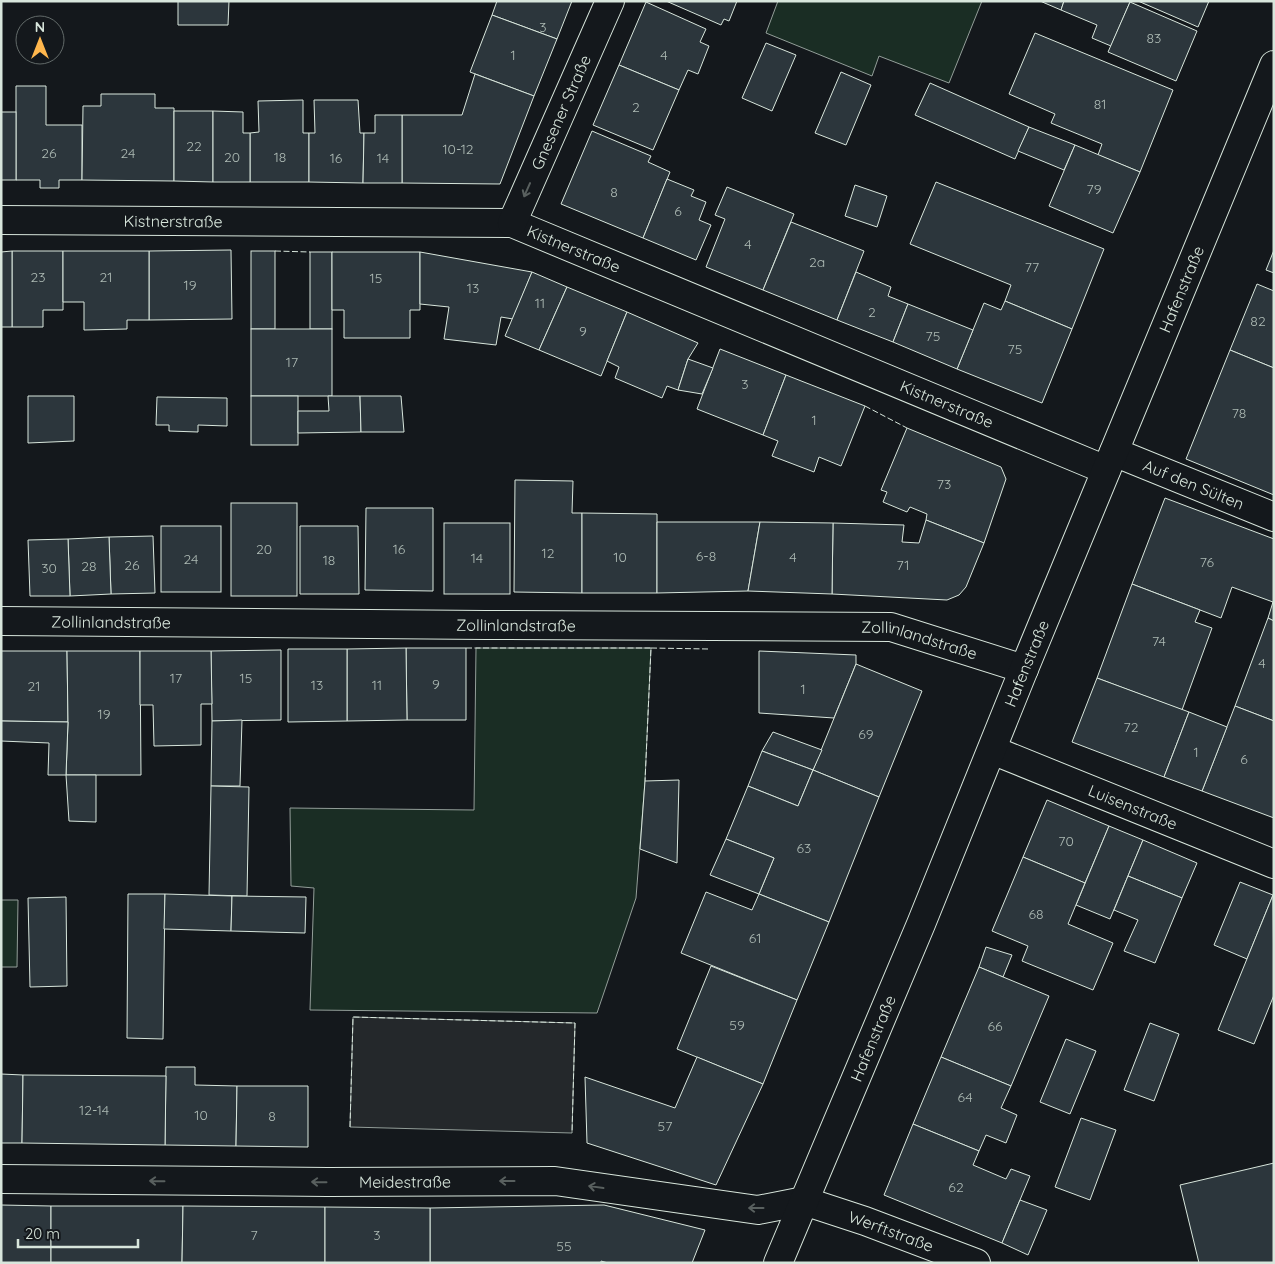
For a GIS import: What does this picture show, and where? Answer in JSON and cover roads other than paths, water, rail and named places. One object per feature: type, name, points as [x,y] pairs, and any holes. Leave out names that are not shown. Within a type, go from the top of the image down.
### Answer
[{"type":"street","name":"Gnesener Straße","points":[[512,223],[610,1]]},
{"type":"street","name":"Hafenstraße","points":[[778,1263],[917,934],[1274,65]]},
{"type":"street","name":"Kistnerstraße","points":[[1,220],[512,223],[1110,461]]},
{"type":"street","name":"Auf den Sülten","points":[[1110,461],[1274,517]]},
{"type":"street","name":"Zollinlandstraße","points":[[1,621],[892,626],[1024,670]]},
{"type":"street","name":"Luisenstraße","points":[[992,750],[1274,864]]},
{"type":"street","name":"Meidestraße","points":[[1,1179],[328,1182],[555,1181],[758,1210],[804,1201]]},
{"type":"street","name":"Werftstraße","points":[[804,1201],[865,1221],[976,1263]]}]
